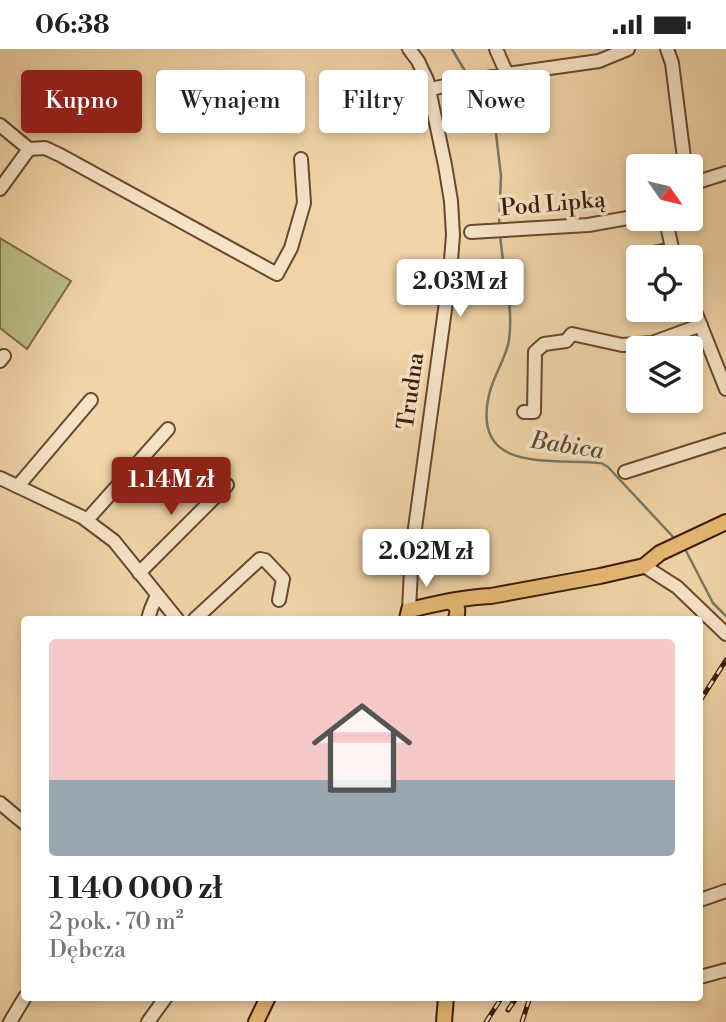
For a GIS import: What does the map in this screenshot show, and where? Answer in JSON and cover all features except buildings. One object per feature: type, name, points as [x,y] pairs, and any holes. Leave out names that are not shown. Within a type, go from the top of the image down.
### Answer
[{"type":"main road","points":[[408,615],[455,611],[475,597],[644,566],[660,553],[726,522]]},
{"type":"main road","points":[[256,1022],[266,1001]]},
{"type":"main road","points":[[444,1022],[446,1001]]},
{"type":"street","name":"Trudna","points":[[408,615],[412,550],[453,235],[450,201],[430,89],[423,69],[409,49]]},
{"type":"street","points":[[496,49],[506,70]]},
{"type":"street","points":[[536,70],[599,61],[628,49]]},
{"type":"street","points":[[667,49],[672,63],[683,154]]},
{"type":"street","points":[[430,89],[442,87]]},
{"type":"street","points":[[0,125],[30,149],[45,148],[60,155],[277,274],[291,248],[304,203],[300,159]]},
{"type":"street","points":[[0,189],[30,149]]},
{"type":"street","points":[[704,180],[726,173]]},
{"type":"street","name":"Pod Lipką","points":[[471,232],[588,225],[626,218]]},
{"type":"street","points":[[700,322],[726,389]]},
{"type":"street","points":[[524,412],[534,412],[535,352],[544,344],[566,341],[572,334],[622,345],[652,343],[701,325]]},
{"type":"street","points":[[18,486],[91,400]]},
{"type":"street","points":[[87,520],[168,429]]},
{"type":"street","points":[[625,472],[726,440]]},
{"type":"street","points":[[0,478],[82,517],[114,541],[174,616]]},
{"type":"street","points":[[139,573],[227,485]]},
{"type":"street","points":[[198,616],[260,559],[265,560],[283,579],[279,600]]},
{"type":"street","points":[[644,566],[677,587],[726,633]]},
{"type":"street","points":[[149,616],[157,595]]},
{"type":"street","points":[[0,803],[21,820]]},
{"type":"street","points":[[703,899],[726,891]]},
{"type":"street","points":[[703,977],[726,970]]},
{"type":"street","points":[[10,1022],[23,1001]]},
{"type":"street","points":[[148,1022],[163,1001]]},
{"type":"green space","points":[[0,238],[71,281],[27,349],[0,328]]},
{"type":"waterway","name":"Babica","points":[[452,49],[464,70]]},
{"type":"waterway","name":"Babica","points":[[496,133],[501,176],[499,227]]},
{"type":"waterway","name":"Babica","points":[[500,233],[510,327],[507,347],[489,395],[487,420],[492,438],[503,450],[520,457],[601,463],[608,467],[675,539]]},
{"type":"waterway","name":"Babica","points":[[685,549],[713,603],[726,616]]},
{"type":"railway","points":[[703,696],[726,660]]},
{"type":"railway","points":[[486,1022],[499,1001]]},
{"type":"railway","points":[[508,1010],[514,1001]]},
{"type":"railway","points":[[522,1022],[529,1001]]}]
